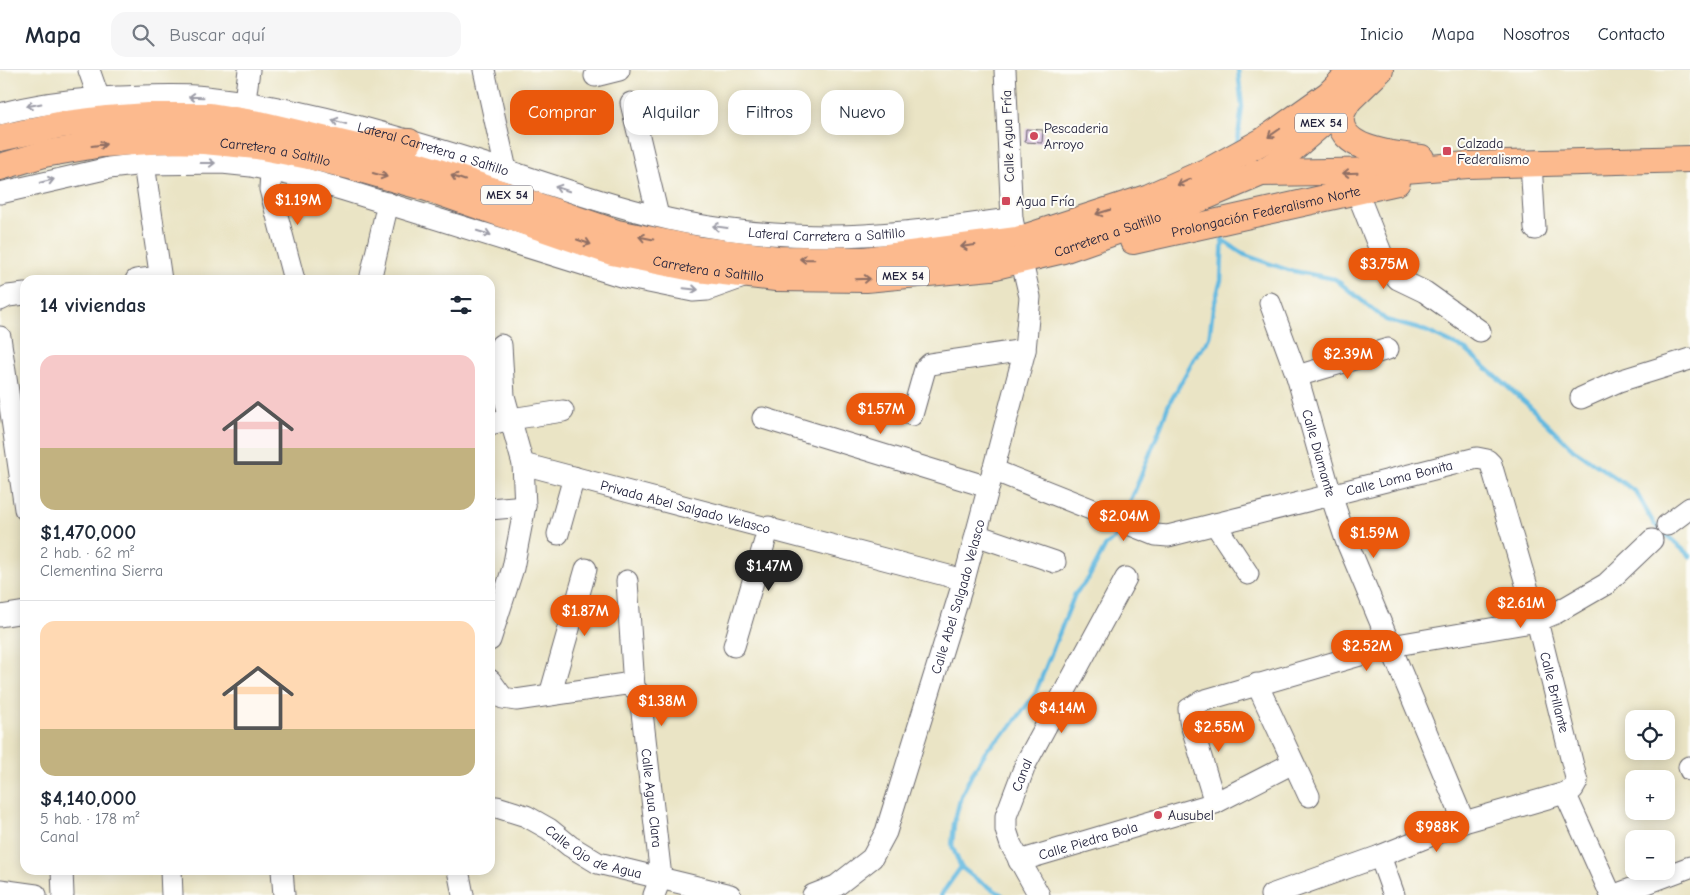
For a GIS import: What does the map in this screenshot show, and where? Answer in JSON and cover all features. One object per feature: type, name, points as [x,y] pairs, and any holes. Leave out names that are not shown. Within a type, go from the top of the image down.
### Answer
[{"type":"main road","name":"Carretera a Saltillo","points":[[1249,169],[1263,141],[1329,94],[1353,70]]},
{"type":"main road","name":"Carretera a Saltillo","points":[[1017,240],[1063,250],[1156,216],[1249,169],[1276,163],[1348,101],[1380,70]]},
{"type":"main road","points":[[1348,101],[1341,115],[1342,123],[1346,133],[1357,144],[1370,150],[1468,165]]},
{"type":"main road","name":"Carretera a Saltillo","points":[[0,138],[59,125],[103,109],[148,116],[243,112],[274,127],[360,148],[433,170],[617,233],[701,250],[778,259],[865,260],[1017,240],[1156,216],[1212,169]]},
{"type":"main road","name":"Carretera a Saltillo","points":[[0,167],[44,154],[102,144],[165,140],[204,141],[257,146],[327,160],[427,188],[612,252],[698,269],[776,278],[866,279],[991,267],[1017,240]]},
{"type":"main road","points":[[360,148],[379,141],[409,142]]},
{"type":"main road","name":"Prolongación Federalismo Norte","points":[[1212,169],[1383,172],[1468,165],[1690,159]]},
{"type":"main road","name":"Prolongación Federalismo Norte","points":[[1156,216],[1247,215],[1357,192],[1468,165]]},
{"type":"street","points":[[0,114],[55,101],[103,109],[89,70]]},
{"type":"street","points":[[243,112],[249,70]]},
{"type":"street","points":[[484,70],[506,170]]},
{"type":"street","points":[[595,76],[619,70]]},
{"type":"street","name":"Calle Agua Fría","points":[[1005,70],[1017,240]]},
{"type":"street","name":"Lateral Carretera a Saltillo","points":[[243,112],[332,119],[577,193],[687,223],[756,232],[832,236],[910,231],[1017,240]]},
{"type":"street","points":[[639,135],[658,216]]},
{"type":"street","points":[[0,193],[109,168],[144,164],[222,163],[251,166],[292,175],[388,203],[624,277],[693,291],[707,290],[750,275]]},
{"type":"street","points":[[1531,163],[1535,229]]},
{"type":"street","points":[[144,164],[161,275]]},
{"type":"street","points":[[271,171],[270,189],[293,275]]},
{"type":"street","points":[[1357,192],[1386,265],[1398,279],[1425,292],[1480,331]]},
{"type":"street","points":[[371,275],[388,203]]},
{"type":"street","name":"Calle Abel Salgado Velasco","points":[[813,895],[836,886],[872,858],[886,832],[964,580],[1025,350],[1030,297],[1017,240]]},
{"type":"street","points":[[0,300],[8,296],[20,295]]},
{"type":"street","name":"Calle Diamante","points":[[1270,303],[1297,376],[1346,540],[1464,822]]},
{"type":"street","points":[[0,337],[20,475]]},
{"type":"street","points":[[495,624],[513,568],[525,506],[523,464],[504,396],[501,344]]},
{"type":"street","points":[[1297,376],[1388,349]]},
{"type":"street","points":[[912,415],[925,369],[930,364],[1025,350]]},
{"type":"street","points":[[1582,398],[1619,381],[1690,359]]},
{"type":"street","points":[[495,423],[563,411]]},
{"type":"street","points":[[763,418],[991,478]]},
{"type":"street","name":"Calle Loma Bonita","points":[[991,478],[1158,534],[1215,524],[1477,458],[1487,460]]},
{"type":"street","name":"Calle Brillante","points":[[1487,460],[1493,468],[1537,620],[1571,787],[1611,895]]},
{"type":"street","name":"Privada Abel Salgado Velasco","points":[[523,464],[769,527],[964,580]]},
{"type":"street","points":[[558,534],[574,477]]},
{"type":"street","points":[[495,509],[525,506]]},
{"type":"street","points":[[1215,803],[1190,721],[1189,709],[1202,700],[1391,646],[1537,620],[1556,613],[1606,584],[1660,532],[1690,508]]},
{"type":"street","points":[[1215,524],[1248,574]]},
{"type":"street","points":[[734,646],[769,527]]},
{"type":"street","points":[[976,535],[1054,562]]},
{"type":"street","points":[[550,695],[586,569]]},
{"type":"street","name":"Canal","points":[[1039,895],[1011,845],[1006,830],[1006,816],[1026,763],[1126,578]]},
{"type":"street","name":"Calle Agua Clara","points":[[627,581],[634,687],[640,695],[657,886]]},
{"type":"street","points":[[0,616],[20,613]]},
{"type":"street","points":[[495,687],[503,698],[516,700],[625,684],[634,687]]},
{"type":"street","points":[[1258,684],[1308,796]]},
{"type":"street","name":"Calle Piedra Bola","points":[[1019,861],[1215,803],[1293,762]]},
{"type":"street","points":[[1278,894],[1464,822],[1571,787]]},
{"type":"street","name":"Calle Ojo de Agua","points":[[495,807],[526,816],[549,829],[570,846],[598,862],[657,886],[730,895]]},
{"type":"street","points":[[1380,856],[1394,895]]},
{"type":"street","points":[[1615,895],[1690,867]]},
{"type":"street","points":[[62,875],[63,895]]},
{"type":"street","points":[[171,875],[172,895]]},
{"type":"street","points":[[282,875],[284,895]]},
{"type":"street","points":[[459,875],[463,895]]},
{"type":"street","points":[[0,890],[36,895]]},
{"type":"building","name":"Pescaderia Arroyo","points":[[1026,129],[1043,130],[1042,143],[1025,142]]},
{"type":"waterway","points":[[1237,145],[1242,107],[1238,70]]},
{"type":"waterway","points":[[1125,515],[1168,406],[1195,357],[1209,339],[1213,309],[1221,280],[1223,230]]},
{"type":"waterway","points":[[1222,240],[1245,255],[1288,270],[1335,279],[1386,320],[1426,331],[1466,350],[1527,404],[1573,449],[1636,492],[1654,524],[1690,556]]},
{"type":"waterway","points":[[1002,895],[961,867],[952,846],[954,824],[961,796],[988,748],[1010,728],[1035,694],[1075,594],[1088,579],[1106,545],[1117,536],[1120,527]]},
{"type":"waterway","points":[[941,895],[961,867]]},
{"type":"place","name":"Pescaderia Arroyo","points":[[1034,136]]},
{"type":"place","name":"Calzada Federalismo","points":[[1447,151]]},
{"type":"place","name":"Agua Fría","points":[[1006,201]]},
{"type":"place","name":"Ausubel","points":[[1158,815]]}]
